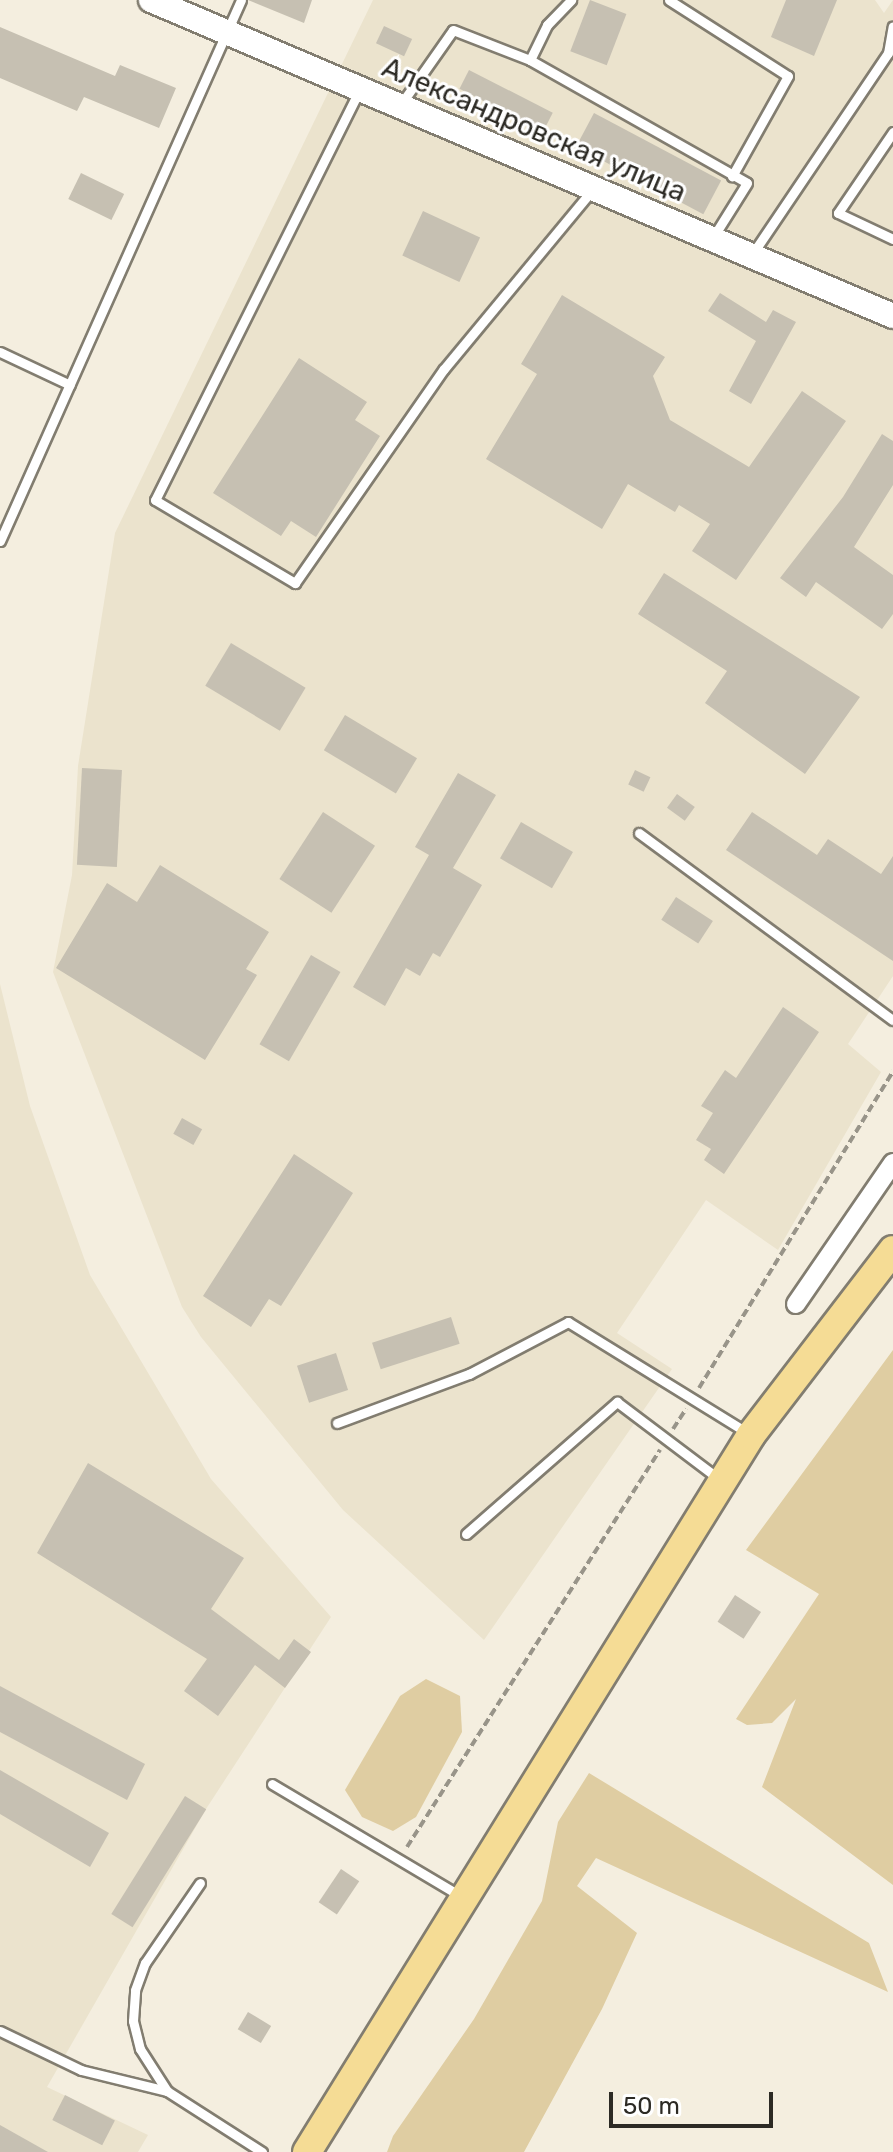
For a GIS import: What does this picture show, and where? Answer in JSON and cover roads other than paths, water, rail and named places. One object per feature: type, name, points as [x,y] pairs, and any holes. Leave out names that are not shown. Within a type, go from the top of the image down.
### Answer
[{"type":"main road","points":[[307,2152],[751,1435],[893,1250]]},
{"type":"street","name":"Александровская улица","points":[[151,0],[893,316]]},
{"type":"street","points":[[796,1304],[893,1163]]},
{"type":"lane","points":[[0,541],[241,0]]},
{"type":"lane","points":[[530,60],[547,25],[571,0]]},
{"type":"lane","points":[[669,0],[788,76],[732,176]]},
{"type":"lane","points":[[751,256],[888,53],[893,26]]},
{"type":"lane","points":[[401,104],[453,30],[530,60],[747,183],[712,239]]},
{"type":"lane","points":[[361,87],[155,500],[295,583],[444,369],[594,188]]},
{"type":"lane","points":[[893,132],[838,213],[893,239]]},
{"type":"lane","points":[[0,352],[70,385]]},
{"type":"lane","points":[[639,833],[893,1020]]},
{"type":"lane","points":[[337,1423],[469,1374],[568,1322],[751,1435]]},
{"type":"lane","points":[[466,1534],[617,1402],[722,1482]]},
{"type":"lane","points":[[272,1784],[464,1898]]},
{"type":"lane","points":[[167,2091],[140,2049],[133,2021],[135,1990],[145,1963],[200,1883]]},
{"type":"lane","points":[[0,2031],[81,2070],[167,2091],[262,2152]]}]
